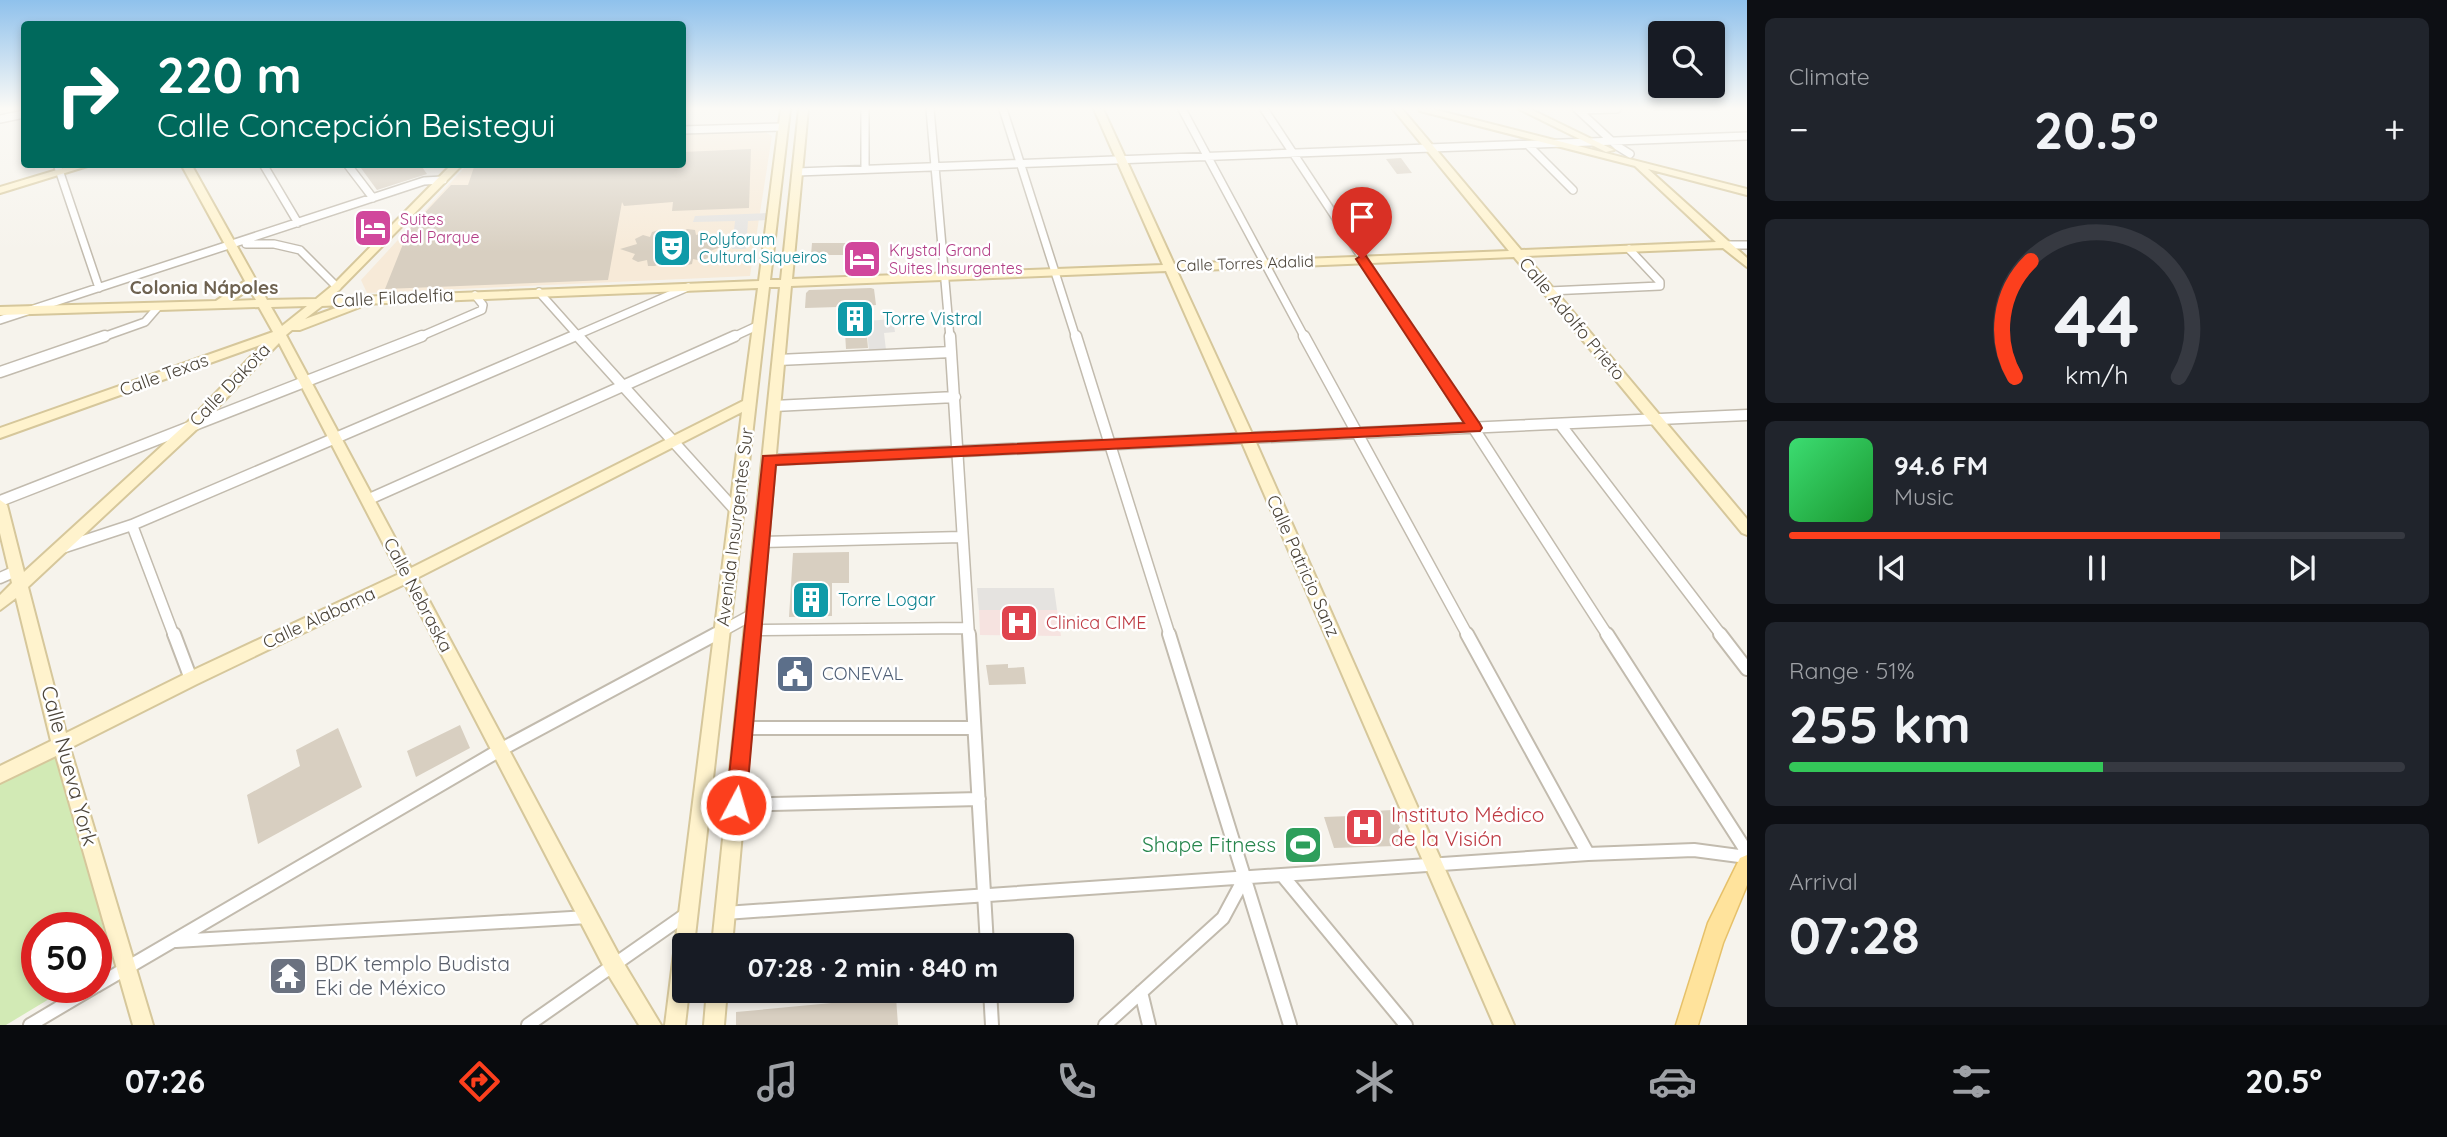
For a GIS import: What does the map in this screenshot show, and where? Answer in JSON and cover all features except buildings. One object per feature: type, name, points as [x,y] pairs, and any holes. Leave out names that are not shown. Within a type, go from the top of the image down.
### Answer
[{"type":"main road","points":[[1687,1025],[1713,935],[1747,865]]},
{"type":"street","name":"Avenida Insurgentes Sur","points":[[686,933],[779,157]]},
{"type":"street","name":"Avenida Insurgentes Sur","points":[[723,933],[798,157]]},
{"type":"street","points":[[865,157],[865,169]]},
{"type":"street","points":[[933,157],[955,397],[987,933]]},
{"type":"street","points":[[1018,157],[1111,445],[1290,1025]]},
{"type":"street","name":"Calle Patricio Sanz","points":[[1120,157],[1247,438],[1504,1025]]},
{"type":"street","points":[[1208,157],[1356,433],[1588,854]]},
{"type":"street","points":[[797,172],[1213,157]]},
{"type":"street","points":[[1296,157],[1475,428],[1747,852]]},
{"type":"street","name":"Calle Adolfo Prieto","points":[[1437,157],[1747,529]]},
{"type":"street","points":[[1540,157],[1573,190]]},
{"type":"street","points":[[1622,157],[1747,184]]},
{"type":"street","points":[[1629,157],[1747,264]]},
{"type":"street","points":[[1632,159],[1747,192]]},
{"type":"street","name":"Calle Nebraska","points":[[188,168],[232,244],[613,964],[652,1025]]},
{"type":"street","points":[[265,168],[298,223]]},
{"type":"street","points":[[350,168],[373,198]]},
{"type":"street","name":"Calle Dakota","points":[[0,604],[20,577],[57,550],[192,426],[280,334],[337,287],[454,168]]},
{"type":"street","points":[[0,190],[59,169],[99,288]]},
{"type":"street","points":[[0,320],[424,181],[443,180]]},
{"type":"street","points":[[232,244],[275,244],[298,249],[314,262],[326,280],[367,300]]},
{"type":"street","name":"Calle Torres Adalid","points":[[786,282],[1747,245]]},
{"type":"street","points":[[1549,291],[1660,286],[1660,282],[1629,249]]},
{"type":"street","points":[[219,305],[251,282]]},
{"type":"street","name":"Calle Filadelfia","points":[[0,311],[321,302],[786,282]]},
{"type":"street","points":[[57,550],[131,525],[692,285]]},
{"type":"street","points":[[539,292],[737,512]]},
{"type":"street","points":[[0,503],[304,380],[472,316],[482,310],[483,305],[475,295]]},
{"type":"street","name":"Calle Texas","points":[[0,433],[280,334],[367,300]]},
{"type":"street","points":[[0,372],[145,322],[158,307]]},
{"type":"street","points":[[368,500],[759,326]]},
{"type":"street","points":[[778,360],[951,352]]},
{"type":"street","points":[[774,406],[955,397]]},
{"type":"street","name":"Calle Alabama","points":[[0,775],[191,679],[408,576],[750,404]]},
{"type":"street","points":[[769,460],[1747,415]]},
{"type":"street","points":[[1560,424],[1747,669]]},
{"type":"street","name":"Calle Nueva York","points":[[0,503],[61,745],[143,1025]]},
{"type":"street","points":[[131,525],[191,679]]},
{"type":"street","points":[[761,542],[962,537]]},
{"type":"street","points":[[0,578],[20,577]]},
{"type":"street","points":[[112,976],[500,750],[723,630],[754,622],[968,628]]},
{"type":"street","points":[[743,728],[974,728]]},
{"type":"street","points":[[736,805],[979,799]]},
{"type":"street","points":[[725,913],[1588,854],[1694,850],[1747,857]]},
{"type":"street","points":[[1282,875],[1406,1025]]},
{"type":"street","points":[[1105,1025],[1223,918],[1245,877]]},
{"type":"street","points":[[528,1025],[688,913]]},
{"type":"street","points":[[172,941],[588,916]]},
{"type":"street","points":[[1140,992],[1149,1025]]},
{"type":"street","points":[[30,1025],[67,1003]]},
{"type":"street","name":"Avenida Insurgentes Sur","points":[[674,1025],[677,1003]]},
{"type":"street","points":[[714,1025],[716,1003]]},
{"type":"street","points":[[991,1003],[992,1025]]},
{"type":"shaded area","points":[[686,157],[769,157],[750,276],[367,293],[361,280],[464,168],[686,168]]},
{"type":"shaded area","points":[[767,213],[767,220],[748,221],[746,249],[732,249],[735,221],[693,222],[695,216]]},
{"type":"shaded area","points":[[893,319],[895,332],[884,333],[886,350],[869,351],[866,321]]},
{"type":"shaded area","points":[[977,588],[1054,588],[1057,610],[979,610]]},
{"type":"shaded area","name":"Clinica CIME","points":[[979,610],[1057,610],[1061,636],[980,635]]},
{"type":"green space","points":[[62,750],[99,912],[21,912],[21,1003],[42,1003],[6,1025],[0,1025],[0,781]]},
{"type":"place","name":"Suites del Parque","points":[[373,228]]},
{"type":"place","name":"Polyforum Cultural Siqueiros","points":[[672,248]]},
{"type":"place","name":"Krystal Grand Suites Insurgentes","points":[[862,259]]},
{"type":"place","name":"Torre Vistral","points":[[855,319]]},
{"type":"place","name":"Torre Logar","points":[[811,600]]},
{"type":"place","name":"Clinica CIME","points":[[1019,623]]},
{"type":"place","name":"CONEVAL","points":[[795,674]]},
{"type":"place","name":"Instituto Médico de la Visión","points":[[1364,827]]},
{"type":"place","name":"Shape Fitness","points":[[1303,845]]},
{"type":"place","name":"BDK templo Budista Eki de México","points":[[288,976]]},
{"type":"district","name":"Colonia Nápoles","points":[[204,287]]},
{"type":"route","points":[[736,805],[769,460],[1475,428],[1362,259]]}]
